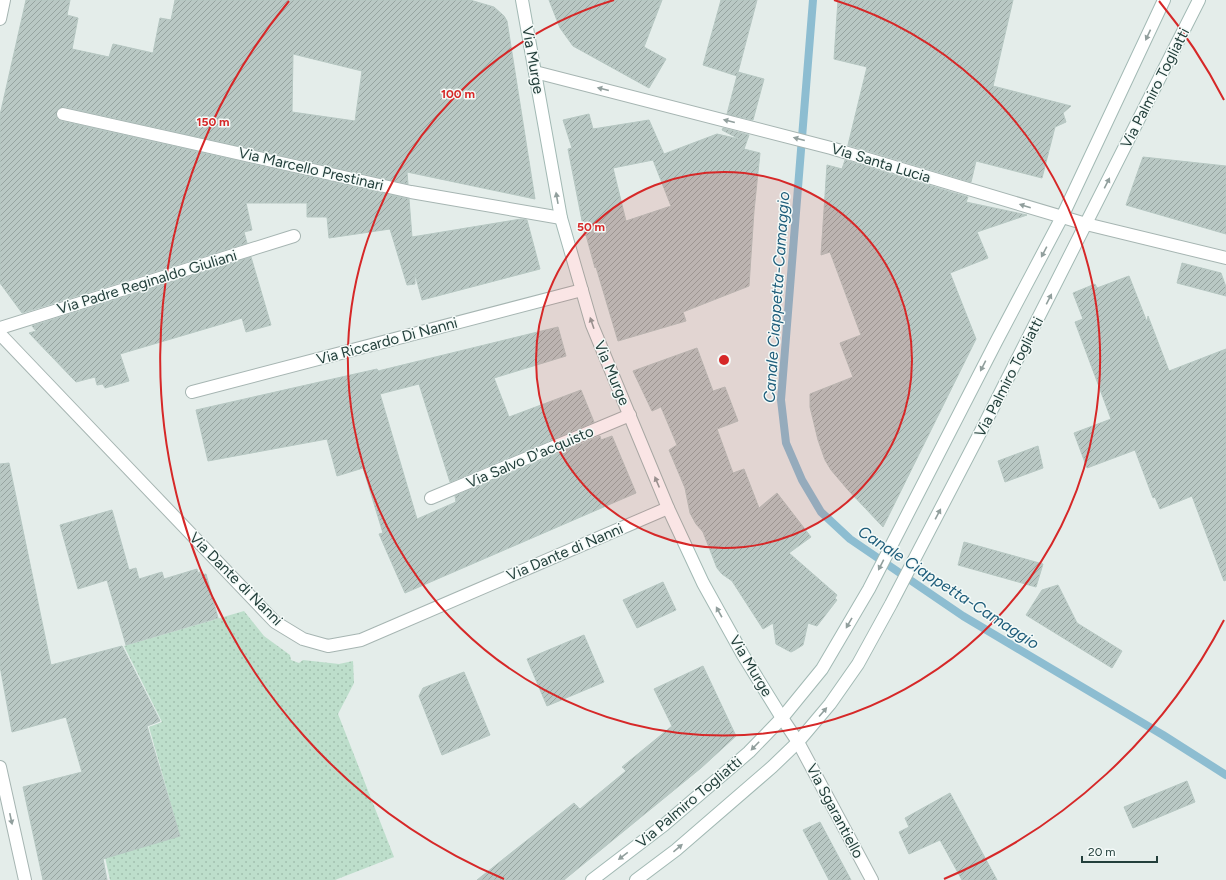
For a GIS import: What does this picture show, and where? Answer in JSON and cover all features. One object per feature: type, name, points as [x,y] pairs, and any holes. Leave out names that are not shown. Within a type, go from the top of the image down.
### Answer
[{"type":"street","points":[[0,19],[4,0]]},
{"type":"street","name":"Via Murge","points":[[522,0],[561,218],[592,325],[668,508],[703,583],[743,655],[782,718]]},
{"type":"street","name":"Via Palmiro Togliatti","points":[[592,880],[664,825],[749,752],[782,718],[822,668],[869,589],[1062,217],[1164,0]]},
{"type":"street","name":"Via Palmiro Togliatti","points":[[636,880],[676,850],[772,767],[798,742],[830,704],[858,664],[991,413],[1199,0]]},
{"type":"street","name":"Via Santa Lucia","points":[[535,72],[831,148],[1086,224],[1226,258]]},
{"type":"street","name":"Via Marcello Prestinari","points":[[63,114],[411,192],[561,218]]},
{"type":"street","name":"Via Padre Reginaldo Giuliani","points":[[0,328],[294,236]]},
{"type":"street","name":"Via Riccardo Di Nanni","points":[[192,392],[582,290]]},
{"type":"street","name":"Via Dante di Nanni","points":[[0,334],[275,622],[303,639],[328,646],[361,640],[668,508]]},
{"type":"street","name":"Via Salvo D'acquisto","points":[[431,498],[630,415]]},
{"type":"street","points":[[782,718],[798,742]]},
{"type":"street","name":"Via Sgarantiello","points":[[798,742],[872,880]]},
{"type":"street","points":[[0,767],[25,880]]},
{"type":"green space","points":[[244,611],[264,636],[290,655],[291,660],[299,663],[303,660],[339,664],[353,661],[354,683],[338,714],[394,857],[335,880],[110,880],[105,857],[180,836],[149,727],[162,722],[124,646]]},
{"type":"building","points":[[26,0],[70,0],[67,15],[78,18],[72,49],[109,57],[113,44],[153,53],[160,18],[171,20],[175,0],[470,0],[494,7],[504,16],[507,21],[535,199],[407,172],[408,184],[65,107],[58,109],[56,116],[61,121],[409,199],[412,237],[521,219],[527,220],[540,269],[422,300],[415,274],[415,284],[407,285],[390,229],[329,238],[327,217],[307,217],[307,203],[246,203],[252,230],[244,232],[247,243],[22,313],[0,283],[0,115]],"holes":[[[293,54],[362,71],[355,121],[292,112]]]},
{"type":"building","points":[[549,0],[662,0],[644,47],[666,59],[649,88],[573,46],[560,28]]},
{"type":"building","points":[[721,0],[757,0],[737,76],[703,65]]},
{"type":"building","points":[[838,0],[1013,0],[993,86],[1071,106],[1063,113],[1066,122],[1055,127],[1042,178],[976,161],[971,182],[848,145],[867,67],[834,59]]},
{"type":"building","points":[[738,72],[764,79],[753,120],[727,114]]},
{"type":"building","points":[[589,114],[593,129],[649,120],[664,154],[717,134],[739,139],[722,130],[723,128],[749,135],[744,149],[760,153],[749,286],[683,312],[686,321],[618,341],[586,235],[585,236],[568,149],[572,148],[563,120]],"holes":[[[653,160],[671,206],[626,221],[613,168]]]},
{"type":"building","points":[[1143,157],[1226,166],[1226,234],[1126,205]]},
{"type":"building","points":[[845,160],[968,197],[966,202],[1027,215],[977,232],[988,258],[950,273],[976,339],[883,527],[831,470],[825,460],[818,440],[810,407],[810,394],[853,377],[840,343],[861,335],[830,252],[821,255],[827,165],[842,169]]},
{"type":"building","points":[[251,257],[271,325],[246,332],[242,318],[120,354],[129,381],[105,388],[103,384],[97,385],[95,377],[76,382],[29,333],[36,331],[32,326]]},
{"type":"building","points":[[1182,263],[1221,273],[1226,287],[1226,296],[1177,283]]},
{"type":"building","points":[[1129,276],[1147,322],[1148,316],[1169,371],[1226,349],[1226,580],[1224,581],[1192,496],[1160,509],[1155,497],[1153,498],[1135,450],[1087,468],[1074,433],[1111,419],[1075,322],[1083,319],[1073,293],[1095,284],[1097,288]]},
{"type":"building","points":[[558,327],[566,356],[494,378],[509,417],[581,390],[594,422],[450,482],[419,384],[380,394],[417,519],[456,502],[455,496],[600,436],[601,440],[612,436],[636,493],[405,593],[379,534],[383,533],[363,468],[337,476],[327,439],[208,461],[196,410],[377,369],[378,371]]},
{"type":"building","points":[[697,348],[713,391],[725,387],[738,421],[717,429],[733,473],[744,469],[759,508],[777,493],[811,537],[789,553],[837,595],[835,598],[837,600],[817,626],[808,623],[803,645],[791,652],[776,644],[773,623],[763,629],[732,581],[722,574],[717,568],[703,532],[696,524],[690,513],[685,488],[669,450],[677,445],[661,407],[652,411],[633,371]]},
{"type":"building","points":[[1038,446],[1043,468],[1005,482],[998,461]]},
{"type":"building","points":[[9,463],[51,665],[122,646],[160,721],[147,726],[180,836],[103,859],[107,880],[43,880],[23,787],[82,772],[66,717],[12,732],[0,666],[0,464]]},
{"type":"building","points":[[112,510],[129,570],[136,568],[139,579],[162,572],[164,579],[197,569],[198,573],[200,572],[201,575],[206,574],[218,618],[126,645],[107,580],[78,589],[60,525]]},
{"type":"building","points":[[964,542],[1043,564],[1036,587],[958,565]]},
{"type":"building","points":[[663,582],[676,610],[637,628],[623,600]]},
{"type":"building","points":[[1058,585],[1077,623],[1122,651],[1112,668],[1026,615],[1042,590]]},
{"type":"building","points":[[584,635],[604,682],[547,706],[527,659]]},
{"type":"building","points":[[703,666],[736,736],[701,768],[564,880],[477,880],[574,803],[580,809],[626,771],[622,767],[672,726],[654,689]]},
{"type":"building","points":[[464,672],[490,735],[442,755],[419,696],[423,688]]},
{"type":"building","points":[[1187,781],[1195,802],[1133,828],[1124,807]]},
{"type":"building","points":[[950,793],[997,880],[962,880],[940,840],[909,854],[899,832],[909,827],[905,818]]},
{"type":"building","points":[[820,822],[851,880],[829,880],[803,830]]},
{"type":"waterway","name":"Canale Ciappetta-Camaggio","points":[[813,0],[781,400],[786,443],[802,480],[821,512],[850,539],[963,616],[1163,735],[1226,775]]}]
